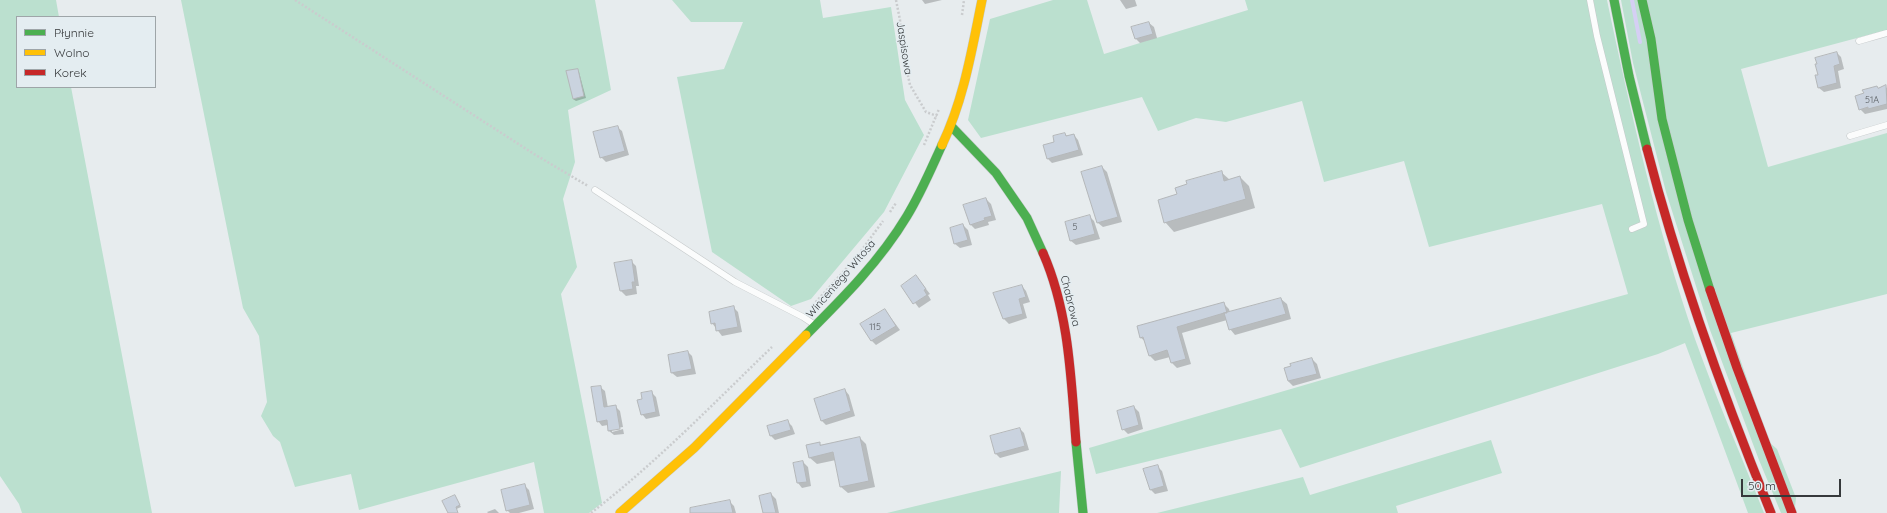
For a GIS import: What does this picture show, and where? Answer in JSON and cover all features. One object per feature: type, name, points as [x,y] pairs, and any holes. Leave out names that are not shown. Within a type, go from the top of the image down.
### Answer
[{"type":"main road","name":"Wincentego Witosa","points":[[620,513],[694,448],[816,326],[850,291],[884,249],[907,216],[926,182],[951,126],[969,65],[982,0]]},
{"type":"main road","points":[[1614,0],[1634,94],[1652,167],[1674,245],[1727,402],[1772,513]]},
{"type":"main road","points":[[1642,0],[1652,44],[1656,89],[1662,119],[1688,218],[1718,315],[1764,444],[1792,513]]},
{"type":"main road","name":"Chabrowa","points":[[951,126],[996,173],[1027,218],[1052,274],[1066,329],[1083,513]]},
{"type":"lane","points":[[1590,0],[1597,36],[1644,224],[1632,229]]},
{"type":"lane","points":[[1859,41],[1887,33]]},
{"type":"lane","points":[[1850,136],[1887,125]]},
{"type":"lane","points":[[595,190],[735,282],[803,317],[816,326]]},
{"type":"path","points":[[295,0],[534,154],[595,190]]},
{"type":"path","name":"Jaspisowa","points":[[896,0],[900,20],[903,53],[910,85],[926,112],[937,116],[951,126]]},
{"type":"path","points":[[962,17],[964,0]]},
{"type":"path","points":[[922,149],[941,104]]},
{"type":"path","points":[[803,317],[858,255],[897,200]]},
{"type":"path","points":[[591,513],[614,496],[685,432],[775,344]]},
{"type":"green space","points":[[0,0],[56,0],[59,16],[16,16],[16,88],[71,88],[152,513],[22,513],[19,504],[0,476]]},
{"type":"green space","points":[[181,0],[595,0],[611,90],[568,110],[575,162],[563,199],[577,267],[561,294],[602,503],[589,513],[544,513],[534,462],[359,510],[351,474],[295,487],[280,442],[273,436],[261,416],[267,402],[259,336],[243,308]]},
{"type":"green space","points":[[672,0],[820,0],[823,18],[891,7],[905,100],[924,135],[884,212],[811,299],[791,306],[712,252],[677,77],[724,69],[743,22],[691,22]]},
{"type":"green space","points":[[1053,0],[1087,0],[1104,54],[1248,10],[1245,0],[1607,0],[1646,171],[1681,298],[1711,383],[1764,513],[1748,513],[1685,343],[1658,354],[1300,468],[1281,429],[1096,474],[1089,448],[1397,358],[1628,294],[1602,204],[1429,247],[1404,161],[1324,182],[1302,101],[1226,122],[1196,118],[1158,131],[1142,97],[981,138],[968,120],[990,19]]},
{"type":"green space","points":[[1621,0],[1887,0],[1887,30],[1741,69],[1768,167],[1887,133],[1887,294],[1731,333],[1769,442],[1777,449],[1796,498],[1795,507],[1797,513],[1781,513],[1759,460],[1710,330],[1666,192],[1633,63]]},
{"type":"green space","points":[[1491,440],[1502,473],[1396,506],[1398,513],[1157,513],[1303,477],[1310,495]]},
{"type":"green space","points":[[1061,471],[1059,513],[887,513]]},
{"type":"building","points":[[1149,22],[1153,34],[1135,39],[1131,27]]},
{"type":"building","points":[[1837,52],[1840,64],[1834,66],[1837,83],[1818,88],[1815,75],[1818,75],[1815,58]]},
{"type":"building","points":[[578,69],[584,96],[573,99],[566,71]]},
{"type":"building","points":[[1886,85],[1887,104],[1859,110],[1855,96],[1864,93],[1862,90],[1877,86],[1878,88]]},
{"type":"building","points":[[618,126],[625,151],[600,158],[593,132]]},
{"type":"building","points":[[1065,133],[1066,136],[1074,134],[1079,150],[1047,159],[1043,145],[1054,142],[1053,136]]},
{"type":"building","points":[[1102,166],[1118,217],[1097,223],[1081,172]]},
{"type":"building","points":[[1222,171],[1224,181],[1240,176],[1246,199],[1164,223],[1158,200],[1177,194],[1175,188],[1187,184],[1186,181]]},
{"type":"building","points":[[986,198],[992,216],[970,225],[963,205]]},
{"type":"building","points":[[1090,215],[1095,234],[1070,241],[1065,222]]},
{"type":"building","points":[[963,224],[968,240],[954,244],[950,228]]},
{"type":"building","points":[[632,260],[635,282],[632,282],[633,289],[620,291],[614,263]]},
{"type":"building","points":[[916,275],[926,289],[924,290],[927,295],[913,304],[901,286]]},
{"type":"building","points":[[1022,285],[1026,297],[1019,299],[1023,314],[1003,319],[993,293]]},
{"type":"building","points":[[1281,298],[1286,314],[1229,330],[1224,313],[1177,327],[1186,359],[1171,363],[1167,350],[1149,356],[1143,337],[1140,338],[1137,326],[1224,302],[1227,312]]},
{"type":"building","points":[[734,306],[738,327],[716,331],[715,323],[711,324],[709,312]]},
{"type":"building","points":[[885,309],[896,326],[871,341],[860,324]]},
{"type":"building","points":[[688,351],[692,369],[671,373],[668,355]]},
{"type":"building","points":[[1312,358],[1317,374],[1288,381],[1284,368],[1291,366],[1290,364]]},
{"type":"building","points":[[601,386],[604,407],[616,405],[620,429],[608,431],[607,420],[597,422],[591,387]]},
{"type":"building","points":[[845,389],[851,411],[821,421],[814,399]]},
{"type":"building","points":[[652,391],[656,412],[641,415],[637,400],[642,399],[641,393]]},
{"type":"building","points":[[1134,406],[1139,425],[1122,430],[1117,411]]},
{"type":"building","points":[[788,420],[791,430],[770,436],[767,426]]},
{"type":"building","points":[[1020,428],[1025,446],[995,454],[990,436]]},
{"type":"building","points":[[860,437],[869,481],[840,487],[833,452],[809,458],[806,445],[820,442],[820,445]]},
{"type":"building","points":[[803,461],[807,482],[797,483],[793,463]]},
{"type":"building","points":[[1158,465],[1164,486],[1150,490],[1143,469]]},
{"type":"building","points":[[525,484],[530,505],[506,511],[501,490]]},
{"type":"building","points":[[771,493],[776,513],[763,513],[759,496]]},
{"type":"building","points":[[455,495],[460,505],[456,507],[458,513],[448,513],[442,501]]},
{"type":"building","points":[[730,500],[733,513],[690,513],[690,508]]},
{"type":"waterway","points":[[1632,0],[1640,42]]},
{"type":"traffic: fast","points":[[1614,0],[1629,76],[1647,149]]},
{"type":"traffic: fast","points":[[1642,0],[1651,39],[1662,119],[1688,220],[1710,290]]},
{"type":"traffic: fast","points":[[951,126],[996,173],[1027,218],[1043,253]]},
{"type":"traffic: fast","points":[[806,335],[873,264],[896,233],[917,199],[942,145]]},
{"type":"traffic: fast","points":[[1076,442],[1083,513]]},
{"type":"traffic: slow","points":[[942,145],[950,128],[962,92],[982,0]]},
{"type":"traffic: slow","points":[[620,513],[694,448],[806,335]]},
{"type":"traffic: jam","points":[[1647,149],[1673,242],[1703,333],[1719,379],[1771,513]]},
{"type":"traffic: jam","points":[[1043,253],[1052,275],[1064,322],[1076,442]]},
{"type":"traffic: jam","points":[[1710,290],[1737,368],[1792,513]]}]
